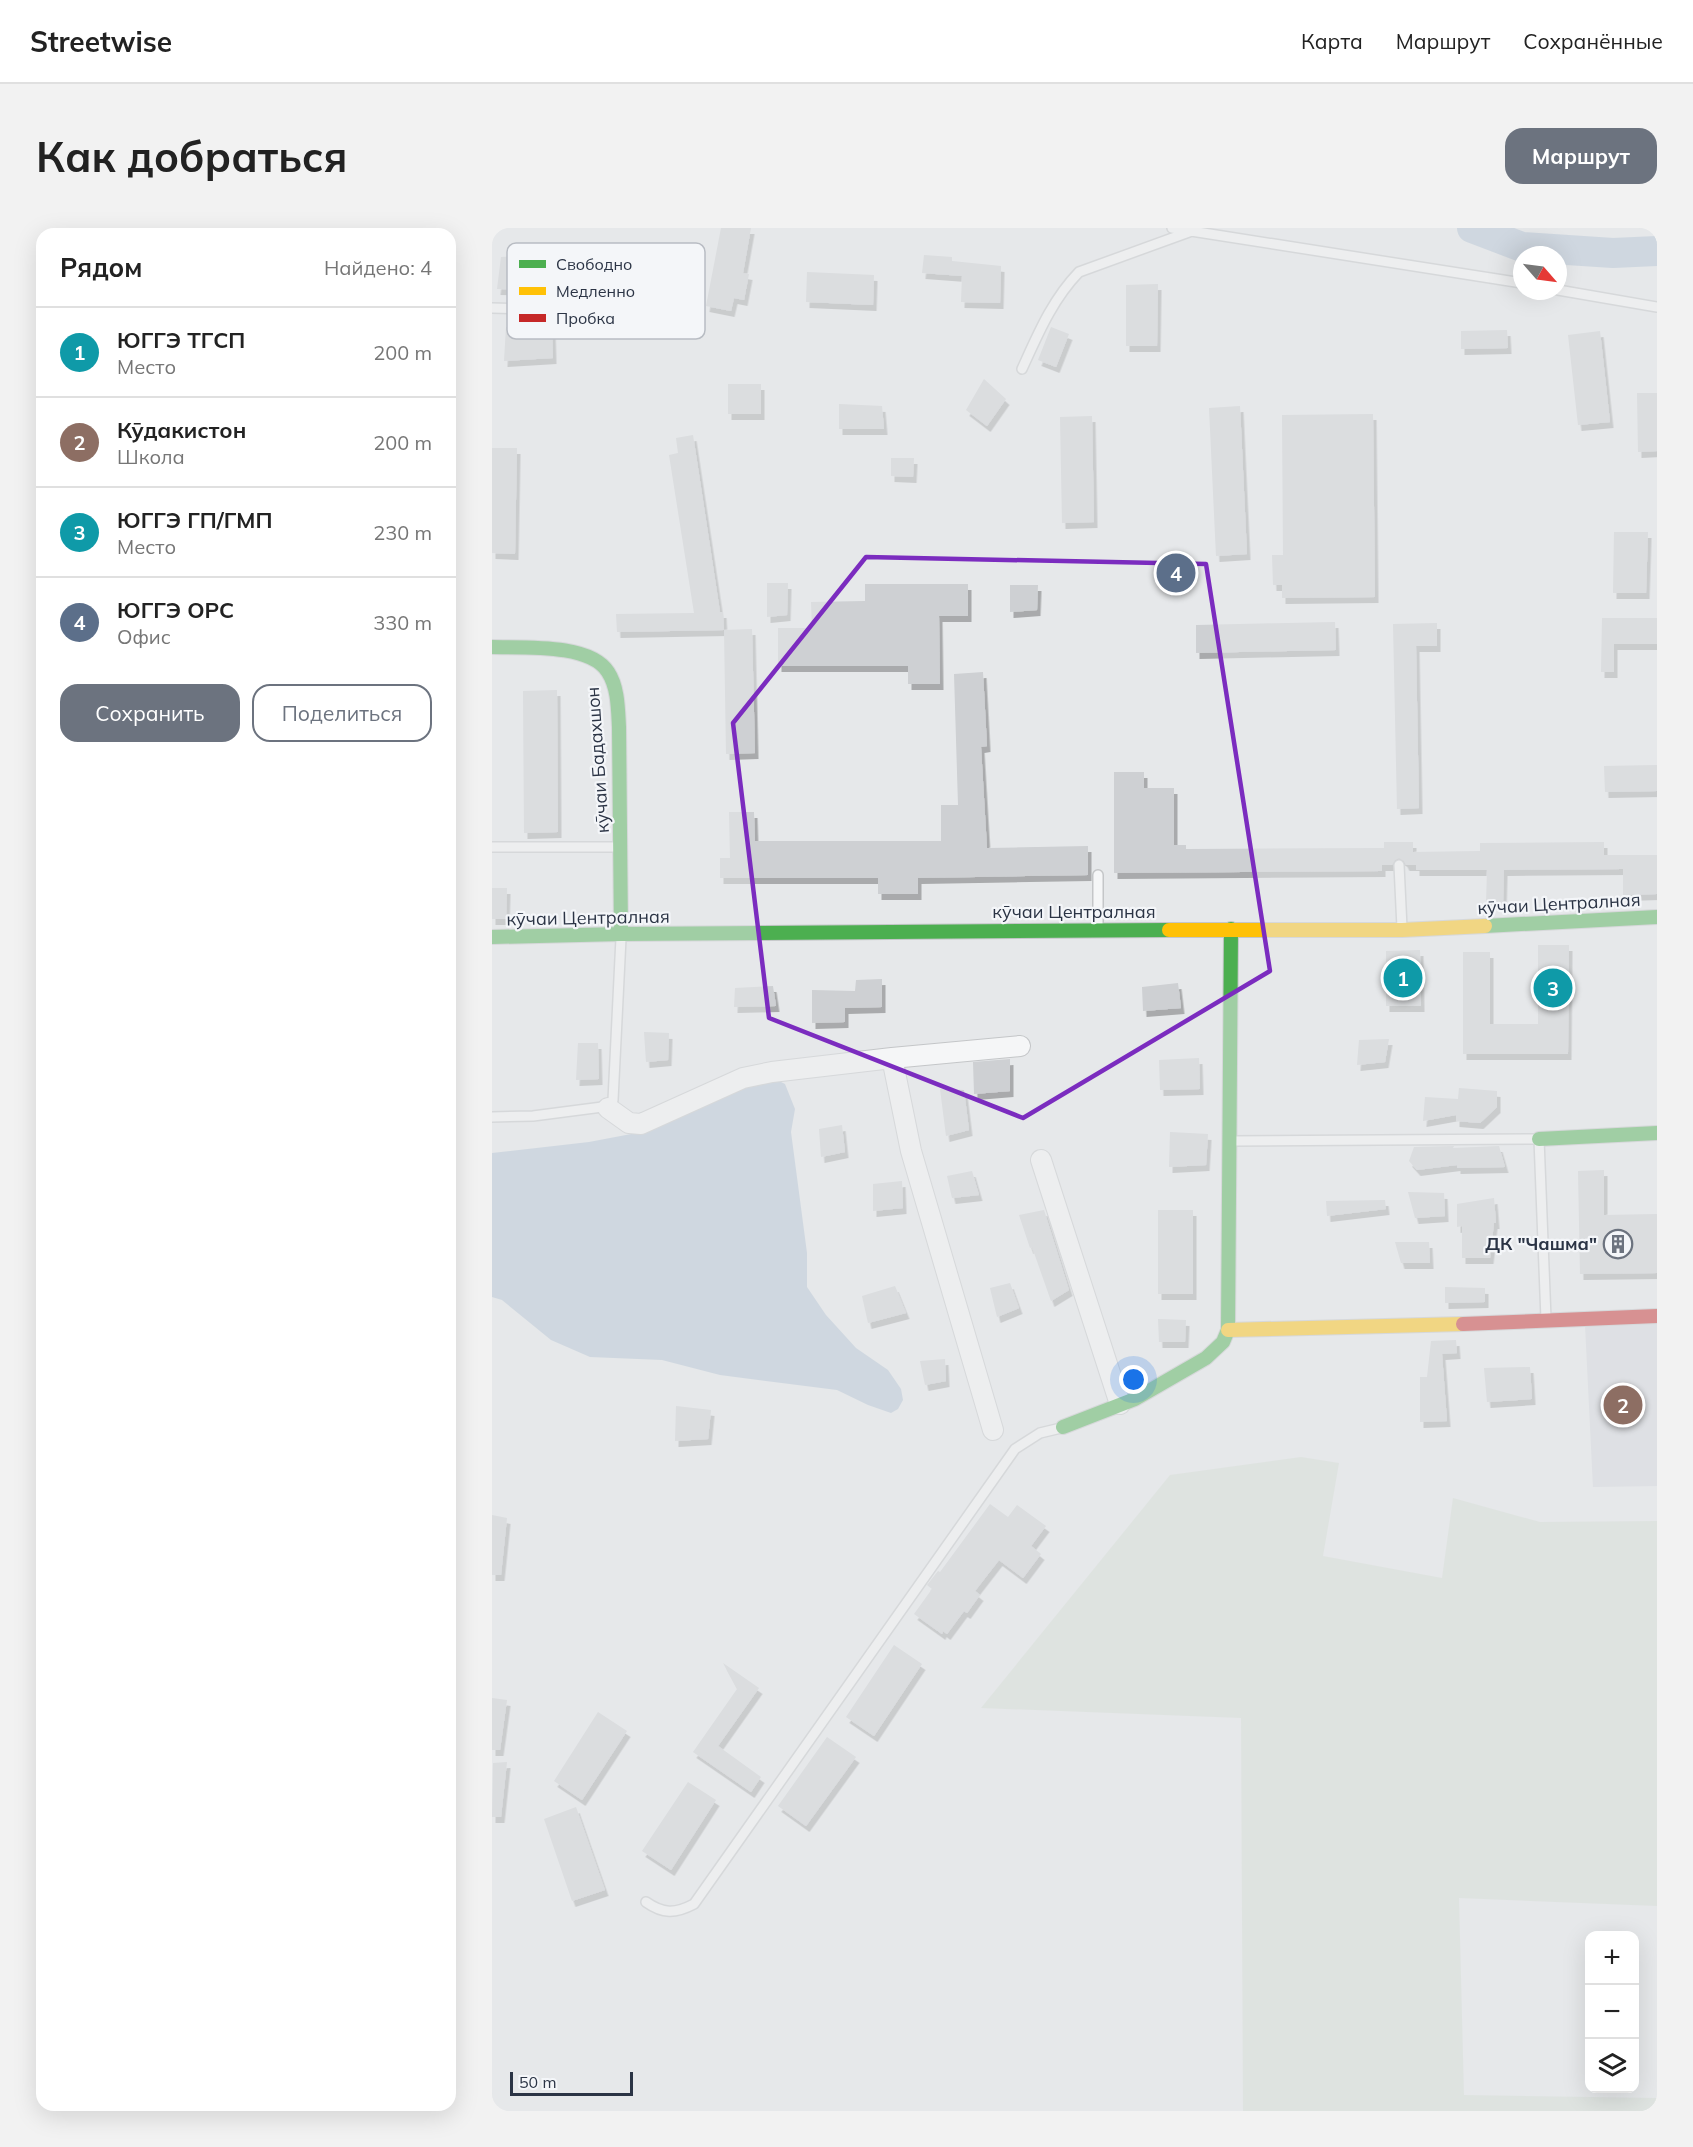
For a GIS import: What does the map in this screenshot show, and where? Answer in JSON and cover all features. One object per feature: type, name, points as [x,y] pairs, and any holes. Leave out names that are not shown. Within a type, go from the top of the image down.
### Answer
[{"type":"street","name":"кӯчаи Бадахшон","points":[[492,647],[576,653],[602,664],[610,674],[615,688],[618,738],[621,934]]},
{"type":"street","name":"кӯчаи Централная","points":[[492,938],[621,934],[1232,929],[1402,930],[1657,917]]},
{"type":"street","points":[[1064,1427],[1135,1398],[1206,1358],[1222,1342],[1228,1330],[1228,1142],[1232,929]]},
{"type":"street","points":[[608,1108],[629,1123],[641,1124],[744,1078],[772,1071],[1020,1046]]},
{"type":"street","points":[[892,1058],[911,1151],[993,1430]]},
{"type":"street","points":[[1539,1139],[1657,1133]]},
{"type":"street","points":[[1041,1160],[1120,1404]]},
{"type":"street","points":[[1228,1330],[1546,1322],[1657,1316]]},
{"type":"lane","points":[[1172,228],[1513,282]]},
{"type":"lane","points":[[1022,369],[1047,315],[1067,285],[1079,272],[1191,231]]},
{"type":"lane","points":[[1567,292],[1657,307]]},
{"type":"lane","points":[[492,308],[507,308]]},
{"type":"lane","points":[[492,847],[621,847]]},
{"type":"lane","points":[[1399,865],[1402,930]]},
{"type":"lane","points":[[1098,875],[1098,930]]},
{"type":"lane","points":[[492,1117],[534,1116],[608,1108],[613,1100],[621,934]]},
{"type":"lane","points":[[1228,1142],[1539,1139],[1546,1322]]},
{"type":"lane","points":[[646,1902],[663,1912],[684,1909],[694,1904],[1015,1449],[1040,1433],[1064,1427]]},
{"type":"highlighted area","points":[[866,557],[1206,564],[1270,971],[1023,1118],[769,1018],[733,723]]},
{"type":"shaded area","points":[[1657,1321],[1657,1486],[1593,1487],[1585,1324]]},
{"type":"shaded area","points":[[1301,1457],[1339,1463],[1323,1556],[1442,1578],[1453,1498],[1540,1522],[1657,1521],[1657,1906],[1459,1898],[1464,2095],[1657,2098],[1657,2111],[1243,2111],[1241,1718],[981,1708],[1170,1475]]},
{"type":"water","points":[[767,1075],[785,1084],[795,1109],[791,1132],[807,1253],[807,1287],[826,1315],[856,1348],[888,1370],[901,1389],[903,1400],[898,1409],[891,1413],[837,1390],[720,1375],[662,1360],[590,1357],[551,1340],[502,1300],[492,1297],[492,1153],[589,1142],[647,1131]]},
{"type":"building","points":[[721,228],[751,228],[743,273],[749,274],[744,300],[734,298],[731,311],[706,306]]},
{"type":"building","points":[[924,255],[952,257],[952,261],[1001,266],[1000,303],[961,302],[962,276],[922,273]]},
{"type":"building","points":[[501,257],[507,257],[507,289],[497,289]]},
{"type":"building","points":[[807,272],[874,275],[873,305],[806,302]]},
{"type":"building","points":[[1158,284],[1157,346],[1126,346],[1126,285]]},
{"type":"building","points":[[506,327],[507,339],[552,339],[553,358],[504,361]]},
{"type":"building","points":[[1051,327],[1069,334],[1056,367],[1038,360]]},
{"type":"building","points":[[1507,330],[1508,348],[1461,349],[1461,331]]},
{"type":"building","points":[[1600,331],[1610,422],[1578,425],[1568,335]]},
{"type":"building","points":[[984,379],[1006,399],[987,426],[966,410]]},
{"type":"building","points":[[728,384],[761,384],[761,414],[728,414]]},
{"type":"building","points":[[1637,393],[1657,393],[1657,451],[1638,452]]},
{"type":"building","points":[[839,404],[882,406],[884,429],[839,429]]},
{"type":"building","points":[[1240,406],[1247,554],[1216,556],[1209,408]]},
{"type":"building","points":[[1373,414],[1375,597],[1282,598],[1282,585],[1273,585],[1272,555],[1283,555],[1282,415]]},
{"type":"building","points":[[1092,416],[1094,522],[1062,523],[1060,417]]},
{"type":"building","points":[[693,435],[720,612],[723,612],[724,630],[617,632],[616,614],[694,613],[669,455],[678,453],[676,438]]},
{"type":"building","points":[[492,448],[517,448],[515,554],[492,553]]},
{"type":"building","points":[[891,458],[914,458],[913,477],[891,476]]},
{"type":"building","points":[[1614,532],[1648,532],[1646,593],[1613,593]]},
{"type":"building","points":[[767,583],[788,583],[787,615],[767,617]]},
{"type":"building","points":[[865,584],[968,584],[968,616],[939,616],[940,684],[908,684],[908,666],[778,666],[778,628],[812,628],[811,602],[865,601]]},
{"type":"building","points":[[1010,585],[1038,585],[1037,610],[1010,612]]},
{"type":"building","points":[[1602,618],[1657,618],[1657,644],[1614,644],[1614,672],[1601,672]]},
{"type":"building","points":[[1335,622],[1336,650],[1196,653],[1196,625]]},
{"type":"building","points":[[1437,623],[1437,646],[1416,646],[1419,808],[1397,809],[1393,624]]},
{"type":"building","points":[[752,629],[755,753],[726,754],[724,630]]},
{"type":"building","points":[[983,672],[987,746],[981,747],[987,848],[1088,846],[1088,875],[918,878],[918,894],[878,894],[878,878],[720,878],[720,858],[730,858],[729,812],[754,812],[755,841],[941,841],[941,805],[958,805],[954,674]]},
{"type":"building","points":[[557,690],[558,832],[524,833],[523,691]]},
{"type":"building","points":[[1657,765],[1657,791],[1605,792],[1604,766]]},
{"type":"building","points":[[1114,772],[1144,772],[1144,788],[1174,788],[1174,845],[1186,845],[1186,849],[1384,848],[1384,842],[1413,842],[1413,852],[1480,851],[1480,843],[1604,842],[1604,855],[1657,855],[1657,894],[1623,895],[1623,869],[1504,870],[1503,904],[1486,904],[1487,870],[1416,870],[1416,865],[1406,865],[1399,858],[1392,865],[1382,865],[1382,871],[1114,873]]},
{"type":"building","points":[[492,888],[507,888],[506,919],[492,919]]},
{"type":"building","points":[[1538,945],[1569,945],[1568,1054],[1463,1054],[1463,952],[1490,952],[1490,1024],[1538,1024]]},
{"type":"building","points":[[1420,950],[1421,1006],[1386,1006],[1386,951]]},
{"type":"building","points":[[882,979],[882,1007],[845,1008],[845,1022],[812,1023],[812,990],[855,991],[856,980]]},
{"type":"building","points":[[1178,983],[1181,1008],[1143,1011],[1142,987]]},
{"type":"building","points":[[773,986],[776,1006],[734,1007],[735,988]]},
{"type":"building","points":[[644,1032],[669,1033],[668,1060],[646,1062]]},
{"type":"building","points":[[1389,1039],[1385,1062],[1357,1065],[1359,1040]]},
{"type":"building","points":[[578,1043],[598,1043],[599,1079],[576,1080]]},
{"type":"building","points":[[1199,1058],[1200,1089],[1160,1090],[1159,1060]]},
{"type":"building","points":[[1010,1059],[1010,1091],[974,1094],[973,1062]]},
{"type":"building","points":[[1459,1088],[1497,1091],[1497,1107],[1480,1123],[1456,1121],[1456,1115],[1423,1121],[1425,1097],[1458,1099]]},
{"type":"building","points":[[940,1089],[964,1090],[969,1130],[946,1136]]},
{"type":"building","points":[[842,1125],[845,1152],[821,1157],[819,1129]]},
{"type":"building","points":[[1170,1132],[1208,1134],[1206,1165],[1169,1167]]},
{"type":"building","points":[[1454,1146],[1453,1148],[1499,1146],[1505,1167],[1457,1168],[1457,1165],[1417,1170],[1409,1161],[1414,1147]]},
{"type":"building","name":"ДК \"Чашма\"","points":[[1604,1170],[1604,1215],[1657,1214],[1657,1273],[1580,1274],[1578,1171]]},
{"type":"building","points":[[972,1171],[979,1195],[952,1198],[947,1176]]},
{"type":"building","points":[[902,1181],[903,1208],[873,1211],[873,1184]]},
{"type":"building","points":[[1408,1192],[1444,1193],[1445,1216],[1415,1218]]},
{"type":"building","points":[[1494,1198],[1496,1223],[1494,1223],[1490,1258],[1462,1258],[1462,1226],[1457,1227],[1457,1204]]},
{"type":"building","points":[[1385,1200],[1386,1209],[1327,1216],[1326,1201]]},
{"type":"building","points":[[1044,1210],[1069,1290],[1051,1301],[1019,1215]]},
{"type":"building","points":[[1158,1210],[1193,1210],[1193,1294],[1158,1294]]},
{"type":"building","points":[[1395,1242],[1429,1242],[1430,1263],[1401,1263]]},
{"type":"building","points":[[1010,1283],[1019,1308],[997,1317],[990,1288]]},
{"type":"building","points":[[895,1286],[906,1313],[868,1323],[862,1296]]},
{"type":"building","points":[[1445,1287],[1485,1288],[1485,1302],[1445,1303]]},
{"type":"building","points":[[1158,1319],[1186,1320],[1185,1342],[1159,1342]]},
{"type":"building","points":[[1456,1340],[1457,1353],[1442,1354],[1447,1421],[1420,1422],[1420,1377],[1427,1377],[1431,1341]]},
{"type":"building","points":[[945,1359],[946,1381],[925,1385],[920,1361]]},
{"type":"building","points":[[1530,1367],[1532,1399],[1487,1402],[1484,1368]]},
{"type":"building","points":[[676,1406],[711,1410],[708,1439],[675,1441]]},
{"type":"building","points":[[990,1504],[1008,1517],[1017,1505],[1046,1526],[1031,1546],[1041,1554],[1023,1578],[999,1560],[975,1591],[980,1595],[967,1613],[964,1611],[947,1634],[943,1631],[942,1634],[914,1614],[932,1589],[927,1585],[938,1571],[940,1572]]},
{"type":"building","points":[[492,1515],[507,1518],[501,1575],[492,1575]]},
{"type":"building","points":[[894,1645],[922,1664],[874,1736],[846,1717]]},
{"type":"building","points":[[723,1663],[759,1688],[718,1746],[761,1777],[751,1792],[693,1752],[737,1689]]},
{"type":"building","points":[[492,1698],[507,1700],[500,1750],[492,1750]]},
{"type":"building","points":[[598,1712],[627,1731],[582,1800],[554,1781]]},
{"type":"building","points":[[827,1737],[856,1757],[806,1826],[778,1806]]},
{"type":"building","points":[[507,1762],[501,1817],[492,1817],[493,1763]]},
{"type":"building","points":[[688,1782],[716,1800],[671,1870],[642,1851]]},
{"type":"building","points":[[576,1807],[605,1890],[572,1901],[544,1819]]},
{"type":"waterway","points":[[1472,228],[1522,247],[1613,253],[1657,251]]},
{"type":"traffic: fast","points":[[492,647],[554,649],[586,656],[599,663],[608,672],[614,684],[619,727],[621,934]]},
{"type":"traffic: fast","points":[[1485,926],[1657,917]]},
{"type":"traffic: fast","points":[[1063,1427],[1135,1399],[1206,1358],[1223,1342],[1228,1330],[1231,929]]},
{"type":"traffic: fast","points":[[492,937],[1169,930]]},
{"type":"traffic: fast","points":[[1539,1139],[1657,1133]]},
{"type":"traffic: slow","points":[[1169,930],[1402,930],[1485,926]]},
{"type":"traffic: slow","points":[[1228,1330],[1463,1324]]},
{"type":"traffic: jam","points":[[1463,1324],[1657,1316]]},
{"type":"place","name":"ЮГГЭ ОРС","points":[[1176,573]]},
{"type":"place","name":"ЮГГЭ ТГСП","points":[[1403,978]]},
{"type":"place","name":"ЮГГЭ ГП/ГМП","points":[[1553,988]]},
{"type":"place","name":"ДК \"Чашма\"","points":[[1618,1244]]},
{"type":"place","name":"Кӯдакистон","points":[[1623,1405]]}]
